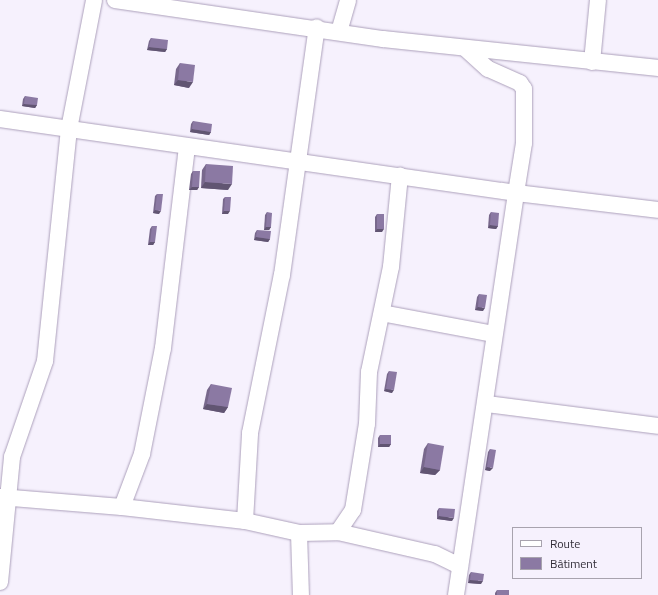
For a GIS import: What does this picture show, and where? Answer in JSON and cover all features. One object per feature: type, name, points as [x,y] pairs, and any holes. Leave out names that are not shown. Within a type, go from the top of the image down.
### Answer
[{"type":"street","points":[[0,582],[4,497],[18,436],[45,361],[70,129],[94,0]]},
{"type":"street","points":[[115,0],[205,5],[339,32],[466,49],[658,68]]},
{"type":"street","points":[[339,32],[348,0]]},
{"type":"street","points":[[592,62],[598,0]]},
{"type":"street","points":[[244,522],[250,433],[282,275],[297,160],[317,27]]},
{"type":"street","points":[[456,595],[487,404],[493,334],[524,143],[523,85],[488,69],[466,49]]},
{"type":"street","points":[[0,119],[297,160],[516,193],[658,210]]},
{"type":"street","points":[[122,507],[142,454],[163,348],[187,146]]},
{"type":"street","points":[[338,532],[353,510],[367,424],[369,372],[382,313],[398,221],[400,175]]},
{"type":"street","points":[[382,313],[493,334]]},
{"type":"street","points":[[487,404],[658,426]]},
{"type":"street","points":[[4,497],[122,507],[244,522],[299,533],[338,532],[435,554],[460,566]]},
{"type":"street","points":[[299,533],[301,595]]},
{"type":"building","points":[[151,38],[168,40],[167,49],[149,47]]},
{"type":"building","points":[[180,63],[195,65],[193,82],[178,80]]},
{"type":"building","points":[[25,96],[38,98],[37,105],[24,104]]},
{"type":"building","points":[[193,121],[212,124],[211,132],[192,129]]},
{"type":"building","points":[[206,164],[233,166],[232,184],[205,182]]},
{"type":"building","points":[[193,171],[200,171],[199,187],[192,187]]},
{"type":"building","points":[[157,194],[163,194],[161,211],[155,210]]},
{"type":"building","points":[[225,197],[231,197],[230,211],[224,211]]},
{"type":"building","points":[[267,212],[272,213],[271,227],[266,227]]},
{"type":"building","points":[[491,212],[499,213],[498,226],[490,225]]},
{"type":"building","points":[[377,214],[384,214],[384,229],[377,229]]},
{"type":"building","points":[[152,226],[157,226],[155,242],[150,242]]},
{"type":"building","points":[[257,230],[271,231],[270,239],[256,237]]},
{"type":"building","points":[[479,294],[487,295],[485,308],[478,307]]},
{"type":"building","points":[[389,371],[397,372],[394,390],[386,389]]},
{"type":"building","points":[[211,384],[232,388],[228,407],[207,404]]},
{"type":"building","points":[[380,435],[391,435],[391,444],[380,444]]},
{"type":"building","points":[[428,443],[444,446],[440,470],[424,467]]},
{"type":"building","points":[[490,449],[496,450],[493,468],[487,467]]},
{"type":"building","points":[[439,508],[455,509],[454,518],[439,516]]},
{"type":"building","points":[[471,572],[484,574],[483,581],[470,580]]},
{"type":"building","points":[[497,590],[509,590],[509,595],[497,595]]}]
